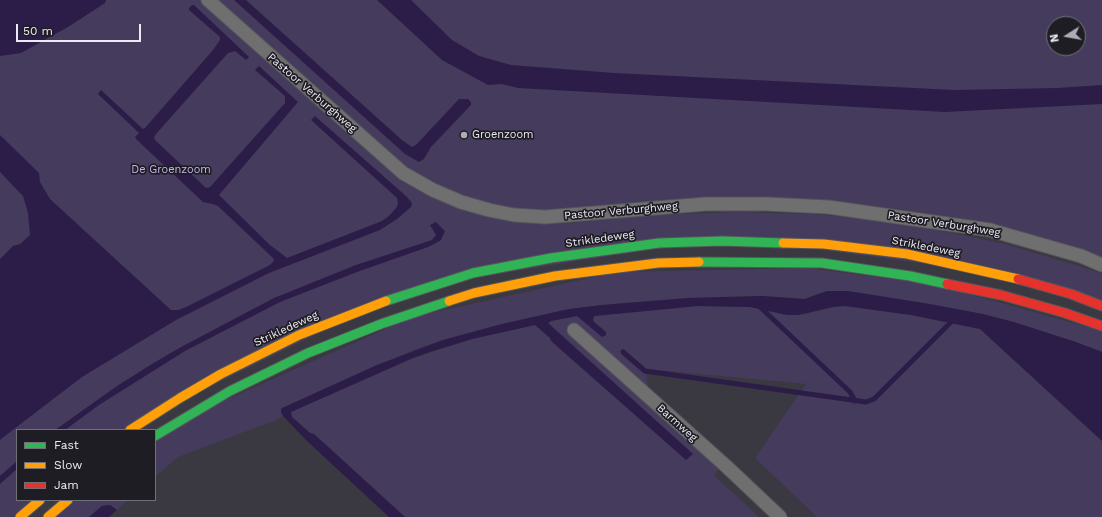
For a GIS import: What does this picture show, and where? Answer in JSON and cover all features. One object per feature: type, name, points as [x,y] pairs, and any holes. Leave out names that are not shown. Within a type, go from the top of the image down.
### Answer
[{"type":"main road","name":"Strikledeweg","points":[[132,429],[221,374],[299,335],[376,304],[473,273],[551,258],[659,244],[722,241],[824,244],[907,254],[1006,276],[1071,294],[1102,306]]},
{"type":"main road","points":[[156,435],[230,391],[308,353],[381,324],[474,293],[555,276],[658,263],[720,262],[822,264],[910,276],[1001,294],[1065,313],[1102,326]]},
{"type":"main road","points":[[20,517],[39,501]]},
{"type":"main road","points":[[48,517],[67,501]]},
{"type":"street","name":"Pastoor Verburghweg","points":[[208,0],[403,173],[433,190],[461,202],[514,215],[545,217],[706,204],[766,204],[828,207],[990,230],[1081,256],[1102,265]]},
{"type":"street","name":"Barmweg","points":[[574,330],[780,517]]},
{"type":"green space","name":"De Groenzoom","points":[[0,0],[1102,0],[1102,259],[958,219],[849,203],[786,198],[733,198],[572,209],[568,223],[655,215],[736,212],[811,214],[868,219],[933,229],[1005,244],[1102,274],[1102,301],[1029,278],[728,237],[410,288],[124,429],[16,429],[16,501],[30,501],[13,517],[0,517]]},
{"type":"green space","points":[[807,268],[933,284],[1102,331],[1102,352],[1073,341],[819,293],[805,299],[762,296],[688,298],[569,309],[502,324],[443,340],[411,351],[281,412],[283,416],[276,420],[178,457],[156,476],[156,441],[219,403],[412,317],[617,272]]},
{"type":"green space","points":[[698,306],[750,307],[787,315],[806,314],[833,307],[845,306],[911,315],[980,329],[1102,441],[1102,517],[817,517],[755,458],[806,384],[646,369],[648,390],[573,323],[568,329],[720,468],[714,475],[759,517],[405,517],[314,434],[310,433],[292,417],[291,414],[291,412],[297,409],[413,358],[472,339],[535,325],[693,454],[547,323],[577,316],[606,332],[594,322],[594,316]]},
{"type":"green space","points":[[75,501],[127,501],[117,510],[110,505],[102,506],[89,517],[56,517]]},
{"type":"shaded area","points":[[0,0],[106,0],[105,3],[68,27],[21,53],[0,56]]},
{"type":"shaded area","points":[[234,0],[246,0],[402,140],[412,147],[416,145],[459,99],[468,99],[471,102],[471,105],[431,147],[424,159],[419,162],[405,154]]},
{"type":"shaded area","points":[[377,0],[411,0],[452,40],[479,56],[511,65],[614,73],[954,90],[1058,88],[1102,85],[1102,104],[945,112],[518,88],[502,84],[488,85],[442,60]]},
{"type":"shaded area","points":[[192,5],[194,5],[249,57],[246,60],[235,51],[228,53],[154,137],[155,140],[206,188],[210,187],[285,103],[285,96],[255,70],[259,66],[298,102],[219,195],[270,245],[287,258],[382,221],[397,207],[397,198],[311,120],[315,116],[406,196],[412,203],[411,207],[397,219],[380,230],[269,273],[176,320],[82,377],[0,440],[0,259],[13,246],[20,244],[30,235],[28,213],[23,196],[0,172],[0,135],[39,173],[40,182],[50,199],[171,310],[178,310],[186,307],[270,265],[274,261],[273,258],[218,206],[203,202],[137,140],[135,137],[139,133],[98,94],[101,90],[143,129],[145,128],[220,40],[220,37],[189,10]]},
{"type":"shaded area","points":[[436,222],[445,231],[441,240],[436,243],[280,302],[185,351],[99,405],[66,429],[56,429],[117,386],[152,364],[274,298],[356,265],[432,240],[436,235],[430,225]]},
{"type":"shaded area","points":[[827,291],[848,291],[983,314],[1014,322],[1102,352],[1102,441],[980,329],[911,315],[845,306],[833,307],[798,315],[787,315],[750,307],[698,306],[594,316],[594,322],[606,332],[606,335],[602,337],[577,316],[551,321],[548,323],[693,454],[686,460],[551,341],[550,338],[535,325],[472,339],[413,358],[291,412],[292,417],[310,433],[314,434],[405,517],[389,517],[306,440],[281,412],[282,408],[377,365],[443,340],[502,324],[569,309],[688,298],[762,296],[805,299]]},
{"type":"shaded area","points":[[16,462],[16,470],[0,484],[0,476]]},
{"type":"shaded area","points":[[110,505],[117,510],[109,517],[89,517],[102,506]]},
{"type":"waterway","points":[[758,305],[850,392],[855,401]]},
{"type":"waterway","points":[[623,352],[645,371],[866,402],[874,399],[955,318]]},
{"type":"traffic: fast","points":[[386,301],[473,273],[551,258],[659,243],[722,241],[783,243]]},
{"type":"traffic: fast","points":[[699,262],[822,263],[910,276],[947,284]]},
{"type":"traffic: fast","points":[[156,435],[230,391],[308,353],[381,324],[449,301]]},
{"type":"traffic: slow","points":[[783,243],[824,244],[907,254],[1018,279]]},
{"type":"traffic: slow","points":[[449,301],[474,293],[555,276],[658,263],[699,262]]},
{"type":"traffic: slow","points":[[132,429],[221,374],[299,335],[386,301]]},
{"type":"traffic: slow","points":[[20,517],[39,501]]},
{"type":"traffic: slow","points":[[48,517],[67,501]]},
{"type":"traffic: jam","points":[[1018,279],[1071,294],[1102,306]]},
{"type":"traffic: jam","points":[[947,284],[1001,295],[1065,313],[1102,326]]},
{"type":"place","name":"Groenzoom","points":[[464,135]]}]
